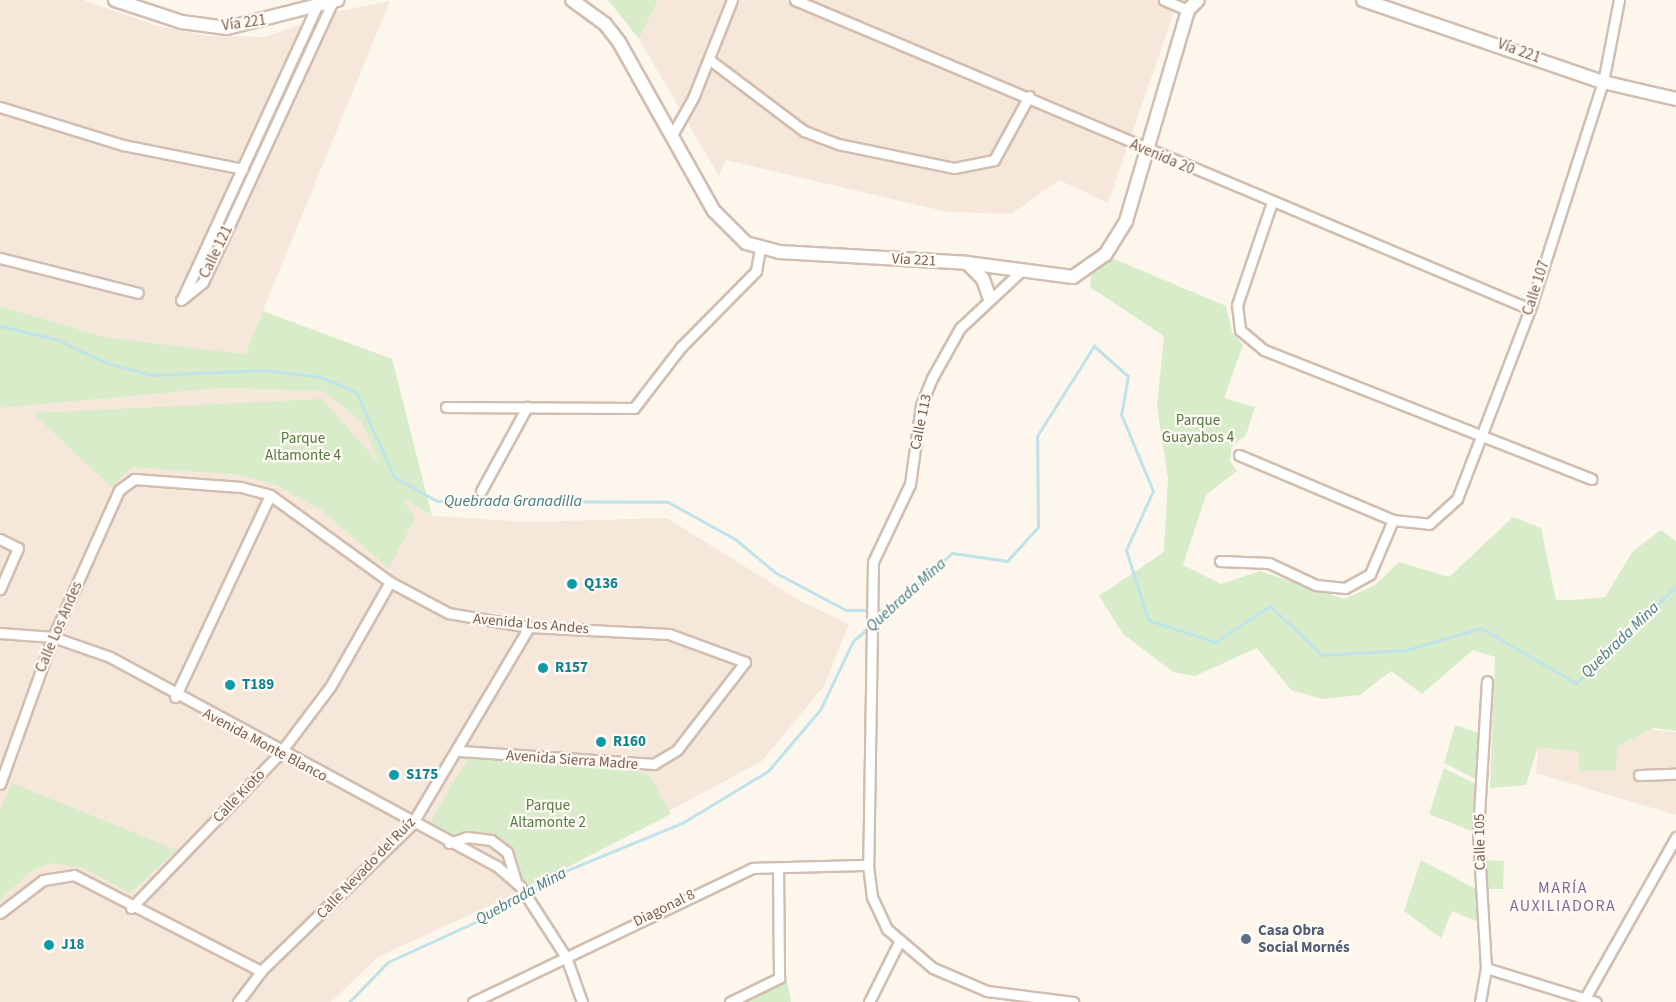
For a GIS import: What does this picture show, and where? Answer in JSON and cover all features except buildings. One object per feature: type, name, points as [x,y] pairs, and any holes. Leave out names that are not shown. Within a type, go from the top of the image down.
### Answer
[{"type":"main road","name":"Vía 221","points":[[115,0],[182,22],[227,28],[336,1]]},
{"type":"main road","name":"Vía 221","points":[[572,0],[605,24],[619,42],[714,211],[732,232],[760,248],[967,263],[1073,277],[1105,255],[1126,221],[1189,5],[1198,0]]},
{"type":"main road","name":"Vía 221","points":[[1363,0],[1603,82],[1676,99]]},
{"type":"main road","points":[[967,263],[980,274],[989,296]]},
{"type":"street","points":[[672,135],[710,60],[732,0]]},
{"type":"street","name":"Avenida 20","points":[[795,0],[1029,96],[1146,151],[1530,309]]},
{"type":"street","points":[[1164,0],[1189,5]]},
{"type":"street","name":"Calle 107","points":[[1393,520],[1438,520],[1457,499],[1530,309],[1603,82],[1619,0]]},
{"type":"street","name":"Calle 121","points":[[317,5],[181,300],[203,282],[336,1]]},
{"type":"street","points":[[710,60],[773,111],[838,144],[954,168],[994,160],[1029,96]]},
{"type":"street","points":[[0,107],[123,145],[243,169]]},
{"type":"street","points":[[1272,202],[1237,305],[1240,330],[1264,350],[1591,479]]},
{"type":"street","points":[[446,407],[634,408],[681,347],[756,271],[760,248]]},
{"type":"street","points":[[0,258],[138,293]]},
{"type":"street","name":"Calle 113","points":[[868,865],[870,599],[876,552],[910,484],[921,405],[960,328],[989,296],[1022,271]]},
{"type":"street","points":[[481,491],[527,407]]},
{"type":"street","points":[[1220,561],[1269,563],[1316,585],[1345,588],[1370,574],[1393,520],[1239,455]]},
{"type":"street","name":"Avenida Los Andes","points":[[134,479],[270,495],[390,582],[448,613],[529,627],[669,634],[745,662]]},
{"type":"street","name":"Calle Los Andes","points":[[1,778],[53,637],[119,490],[134,479]]},
{"type":"street","points":[[175,697],[270,495]]},
{"type":"street","points":[[0,539],[18,548],[0,589]]},
{"type":"street","name":"Calle Kioto","points":[[131,908],[280,753],[330,687],[390,582]]},
{"type":"street","name":"Calle Nevado del Ruíz","points":[[238,1002],[261,971],[412,824],[460,751],[529,627]]},
{"type":"street","name":"Avenida Monte Blanco","points":[[0,633],[53,637],[110,657],[175,697],[459,848],[518,884]]},
{"type":"street","name":"Avenida Sierra Madre","points":[[460,751],[654,764],[677,750],[745,662]]},
{"type":"street","name":"Calle 105","points":[[1480,1002],[1486,968],[1478,832],[1487,681]]},
{"type":"street","points":[[1639,775],[1676,774]]},
{"type":"street","points":[[449,843],[467,837],[491,840],[507,852],[518,884],[566,957],[582,1002]]},
{"type":"street","points":[[1585,998],[1676,837]]},
{"type":"street","points":[[868,865],[879,915],[898,942],[961,982],[1072,1002]]},
{"type":"street","name":"Diagonal 8","points":[[473,1002],[720,881],[753,868],[868,865]]},
{"type":"street","points":[[730,1002],[779,978],[778,868]]},
{"type":"street","points":[[0,913],[57,875],[74,875],[131,908],[261,971]]},
{"type":"street","points":[[869,1002],[898,942]]},
{"type":"street","points":[[1486,968],[1596,1002]]},
{"type":"shaded area","points":[[0,0],[83,0],[158,26],[210,36],[265,37],[339,11],[390,1],[245,354],[104,337],[0,306]]},
{"type":"shaded area","points":[[658,0],[1178,0],[1108,203],[1059,180],[1012,214],[947,212],[726,160],[719,176],[639,39]]},
{"type":"shaded area","points":[[220,388],[323,391],[361,421],[391,491],[431,516],[530,522],[667,518],[800,601],[849,624],[824,686],[762,761],[523,890],[378,957],[331,1002],[0,1002],[0,408]]},
{"type":"shaded area","points":[[1651,730],[1676,732],[1676,815],[1536,773],[1538,747],[1580,752],[1617,747]]},
{"type":"green space","points":[[608,0],[658,0],[639,39]]},
{"type":"green space","name":"Parque Guayabos 4","points":[[1114,259],[1226,306],[1232,332],[1243,345],[1224,398],[1255,407],[1246,435],[1232,446],[1230,461],[1237,471],[1206,495],[1183,565],[1221,584],[1260,571],[1344,599],[1375,585],[1399,562],[1449,577],[1513,517],[1541,528],[1556,600],[1574,600],[1605,597],[1633,551],[1661,530],[1676,541],[1676,731],[1654,728],[1617,747],[1616,771],[1579,771],[1579,752],[1538,747],[1526,785],[1490,788],[1495,657],[1473,650],[1422,694],[1391,671],[1360,695],[1322,699],[1291,690],[1257,648],[1195,676],[1173,672],[1123,634],[1099,596],[1164,552],[1168,479],[1157,406],[1164,336],[1090,287],[1092,270]]},
{"type":"green space","name":"Parque Altamonte 4","points":[[0,306],[104,337],[245,354],[263,311],[392,359],[432,516],[402,498],[415,518],[389,568],[320,509],[276,485],[240,475],[132,467],[111,487],[33,413],[322,399],[379,463],[361,421],[323,391],[220,388],[0,408]]},
{"type":"green space","points":[[1455,725],[1479,733],[1477,780],[1444,763]]},
{"type":"green space","name":"Parque Altamonte 2","points":[[472,751],[611,763],[649,775],[671,814],[523,890],[507,852],[494,842],[457,840],[428,825]]},
{"type":"green space","points":[[1444,768],[1476,784],[1474,832],[1429,814]]},
{"type":"green space","points":[[12,783],[177,850],[130,893],[83,868],[49,863],[30,872],[0,900],[0,810]]},
{"type":"green space","points":[[1421,860],[1478,890],[1480,923],[1452,911],[1441,938],[1404,911]]},
{"type":"green space","points":[[1485,860],[1504,861],[1503,889],[1484,889]]},
{"type":"green space","points":[[787,980],[791,1002],[735,1002]]},
{"type":"waterway","name":"Quebrada Granadilla","points":[[0,326],[56,339],[104,362],[151,375],[267,370],[321,377],[356,392],[394,477],[437,501],[668,502],[735,539],[776,573],[846,610],[887,610]]},
{"type":"waterway","name":"Quebrada Mina","points":[[875,622],[952,553],[1007,561],[1038,527],[1037,436],[1094,346],[1128,376],[1121,414],[1153,491],[1126,550],[1148,620],[1215,642],[1270,606],[1322,655],[1406,650],[1481,628],[1576,683],[1676,586]]},
{"type":"waterway","name":"Quebrada Mina","points":[[349,1002],[388,962],[506,908],[558,874],[682,823],[768,771],[820,710],[853,641],[870,626]]},
{"type":"place","name":"Q136","points":[[572,584]]},
{"type":"place","name":"R157","points":[[543,668]]},
{"type":"place","name":"T189","points":[[230,685]]},
{"type":"place","name":"R160","points":[[601,742]]},
{"type":"place","name":"S175","points":[[394,775]]},
{"type":"place","name":"Casa Obra Social Mornés","points":[[1246,939]]},
{"type":"place","name":"J18","points":[[49,945]]},
{"type":"district","name":"MARÍA AUXILIADORA","points":[[1563,897]]}]
